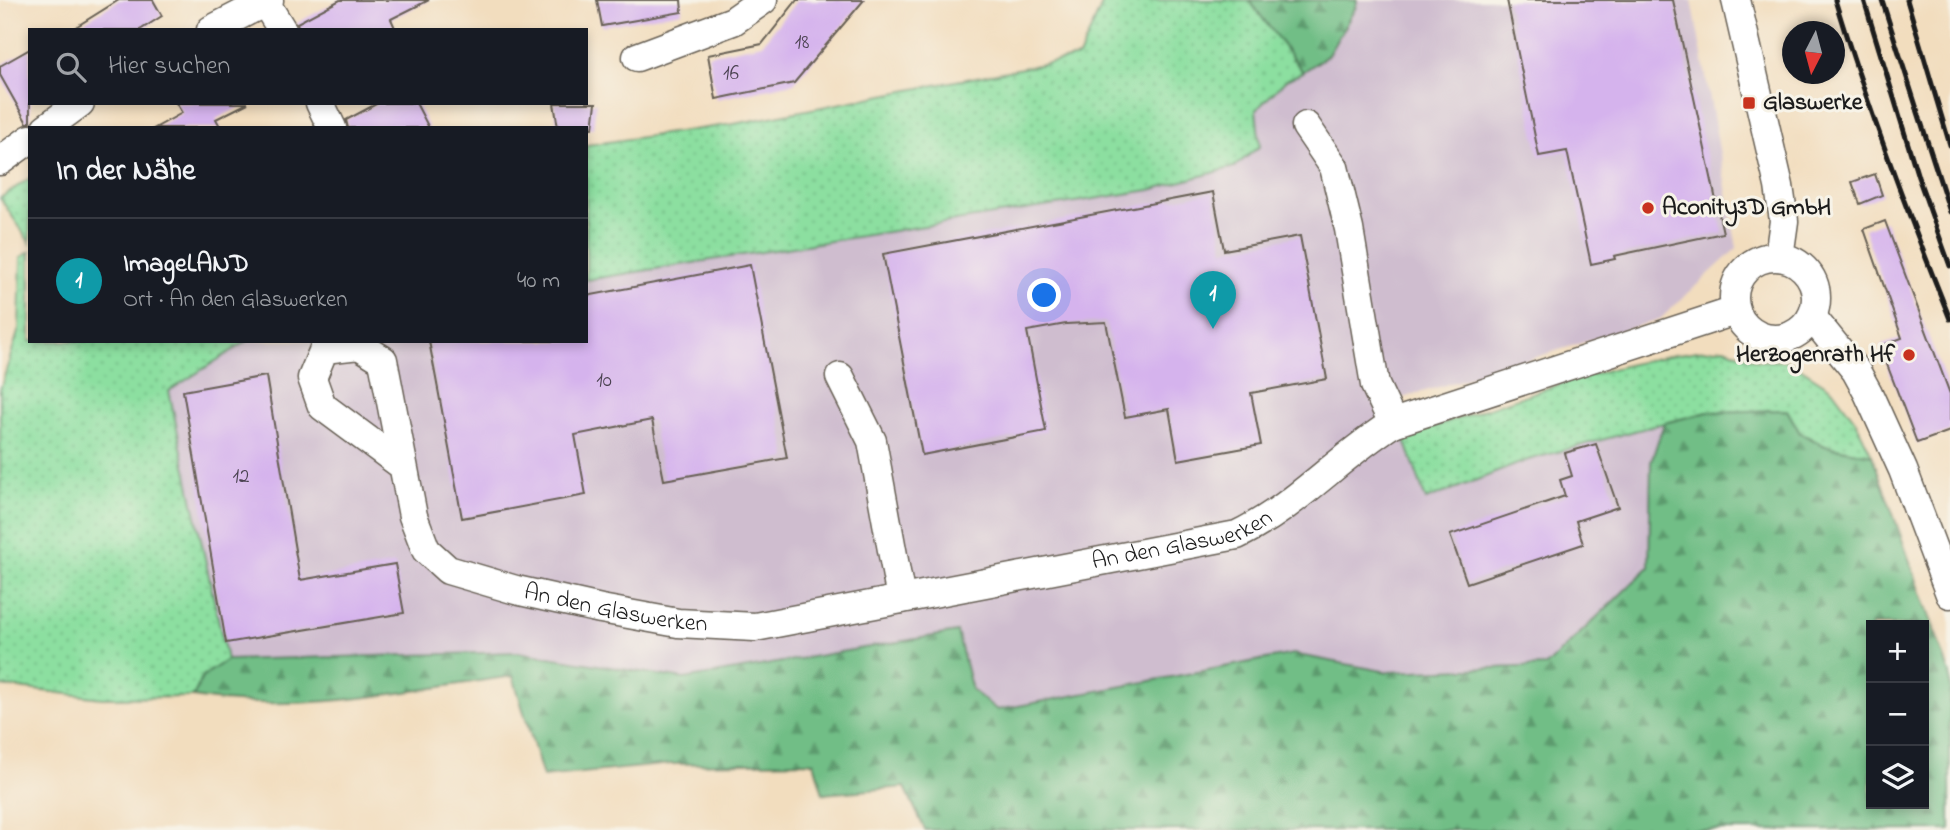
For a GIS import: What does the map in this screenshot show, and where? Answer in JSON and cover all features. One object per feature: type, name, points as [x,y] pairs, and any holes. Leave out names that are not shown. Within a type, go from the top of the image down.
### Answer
[{"type":"street","points":[[637,57],[733,21],[763,0]]},
{"type":"street","points":[[1736,0],[1779,186],[1784,221],[1779,257]]},
{"type":"street","points":[[215,28],[267,1],[281,28]]},
{"type":"street","points":[[49,126],[77,105]]},
{"type":"street","points":[[321,105],[331,126]]},
{"type":"street","points":[[1306,126],[1334,167],[1349,229],[1375,386],[1393,424]]},
{"type":"street","points":[[0,161],[28,140]]},
{"type":"street","points":[[1779,257],[1798,264],[1811,278],[1816,298],[1812,317],[1800,332],[1781,340],[1762,338],[1745,327],[1735,311],[1734,290],[1742,272],[1759,260],[1779,257]]},
{"type":"street","name":"An den Glaswerken","points":[[402,466],[413,516],[426,550],[448,570],[516,590],[678,623],[755,626],[1237,535],[1286,507],[1356,446],[1393,424],[1735,311]]},
{"type":"street","points":[[1812,317],[1856,371],[1868,393],[1903,470],[1950,594]]},
{"type":"street","points":[[841,377],[872,441],[901,600]]},
{"type":"shaded area","points":[[1357,0],[1692,0],[1737,248],[1660,319],[1393,401],[1426,500],[1528,460],[1664,423],[1651,462],[1649,567],[1546,666],[1388,672],[1293,654],[997,711],[972,690],[957,632],[684,679],[518,652],[227,660],[169,391],[244,343],[588,343],[588,280],[1150,190],[1233,167],[1260,146],[1256,110],[1286,80],[1328,55],[1356,7]]},
{"type":"green space","points":[[1104,0],[1249,0],[1303,72],[1286,80],[1256,110],[1260,146],[1234,167],[1150,190],[588,280],[588,145],[734,124],[1079,57]]},
{"type":"green space","points":[[1249,0],[1357,0],[1356,7],[1328,55],[1303,72]]},
{"type":"green space","points":[[28,179],[28,240],[0,198]]},
{"type":"green space","points":[[28,253],[28,343],[244,343],[169,391],[227,660],[203,676],[193,697],[102,698],[1,686],[0,390],[19,329],[21,257]]},
{"type":"green space","points":[[1725,348],[1758,361],[1789,361],[1832,389],[1855,420],[1872,455],[1825,446],[1800,433],[1787,410],[1708,412],[1528,460],[1426,500],[1404,437],[1604,371],[1686,353]]},
{"type":"green space","points":[[1787,410],[1800,433],[1825,446],[1872,455],[1950,674],[1950,830],[925,830],[905,787],[823,794],[814,762],[671,764],[543,777],[513,676],[394,694],[313,702],[233,702],[193,697],[203,676],[227,660],[518,652],[684,679],[957,632],[972,690],[997,710],[1293,654],[1388,672],[1546,666],[1649,567],[1651,462],[1664,423],[1708,412]]},
{"type":"building","points":[[119,0],[153,0],[162,16],[143,28],[74,28]]},
{"type":"building","points":[[340,0],[429,0],[391,19],[395,28],[298,28],[297,23]]},
{"type":"building","points":[[597,0],[681,0],[682,12],[602,26]]},
{"type":"building","points":[[797,0],[864,0],[794,83],[716,99],[708,55],[762,44]]},
{"type":"building","points":[[1507,0],[1673,0],[1723,233],[1614,256],[1615,259],[1591,264],[1567,151],[1539,156]]},
{"type":"building","points":[[28,50],[30,123],[27,123],[0,75],[0,66]]},
{"type":"building","points":[[596,103],[593,128],[558,126],[554,105]]},
{"type":"building","points":[[177,105],[244,105],[216,119],[220,126],[159,126],[182,113]]},
{"type":"building","points":[[374,105],[417,105],[428,126],[348,126],[346,120]]},
{"type":"building","points":[[1875,174],[1882,195],[1860,204],[1852,182]]},
{"type":"building","points":[[1213,192],[1224,250],[1300,236],[1327,379],[1251,393],[1261,445],[1178,460],[1169,409],[1125,417],[1106,322],[1066,324],[1027,331],[1046,431],[922,455],[883,254]]},
{"type":"building","points":[[1885,221],[1950,394],[1950,431],[1917,443],[1880,346],[1902,338],[1864,229]]},
{"type":"building","points":[[750,265],[787,458],[664,480],[652,420],[575,435],[586,495],[462,518],[429,343],[588,343],[588,296]]},
{"type":"building","points":[[266,376],[300,580],[395,564],[404,613],[226,643],[183,391]]},
{"type":"building","points":[[1596,444],[1618,507],[1576,521],[1583,544],[1467,583],[1450,535],[1565,496],[1560,480],[1572,476],[1565,453]]},
{"type":"railway","points":[[1835,0],[1889,161],[1950,319]]},
{"type":"railway","points":[[1864,0],[1918,177],[1950,266]]},
{"type":"railway","points":[[1882,0],[1950,212]]},
{"type":"railway","points":[[1907,0],[1950,145]]},
{"type":"place","name":"Glaswerke","points":[[1749,103]]},
{"type":"place","name":"Aconity3D GmbH","points":[[1648,208]]},
{"type":"place","name":"ImageLAND","points":[[1213,329]]},
{"type":"place","name":"Herzogenrath Hf","points":[[1909,355]]}]
